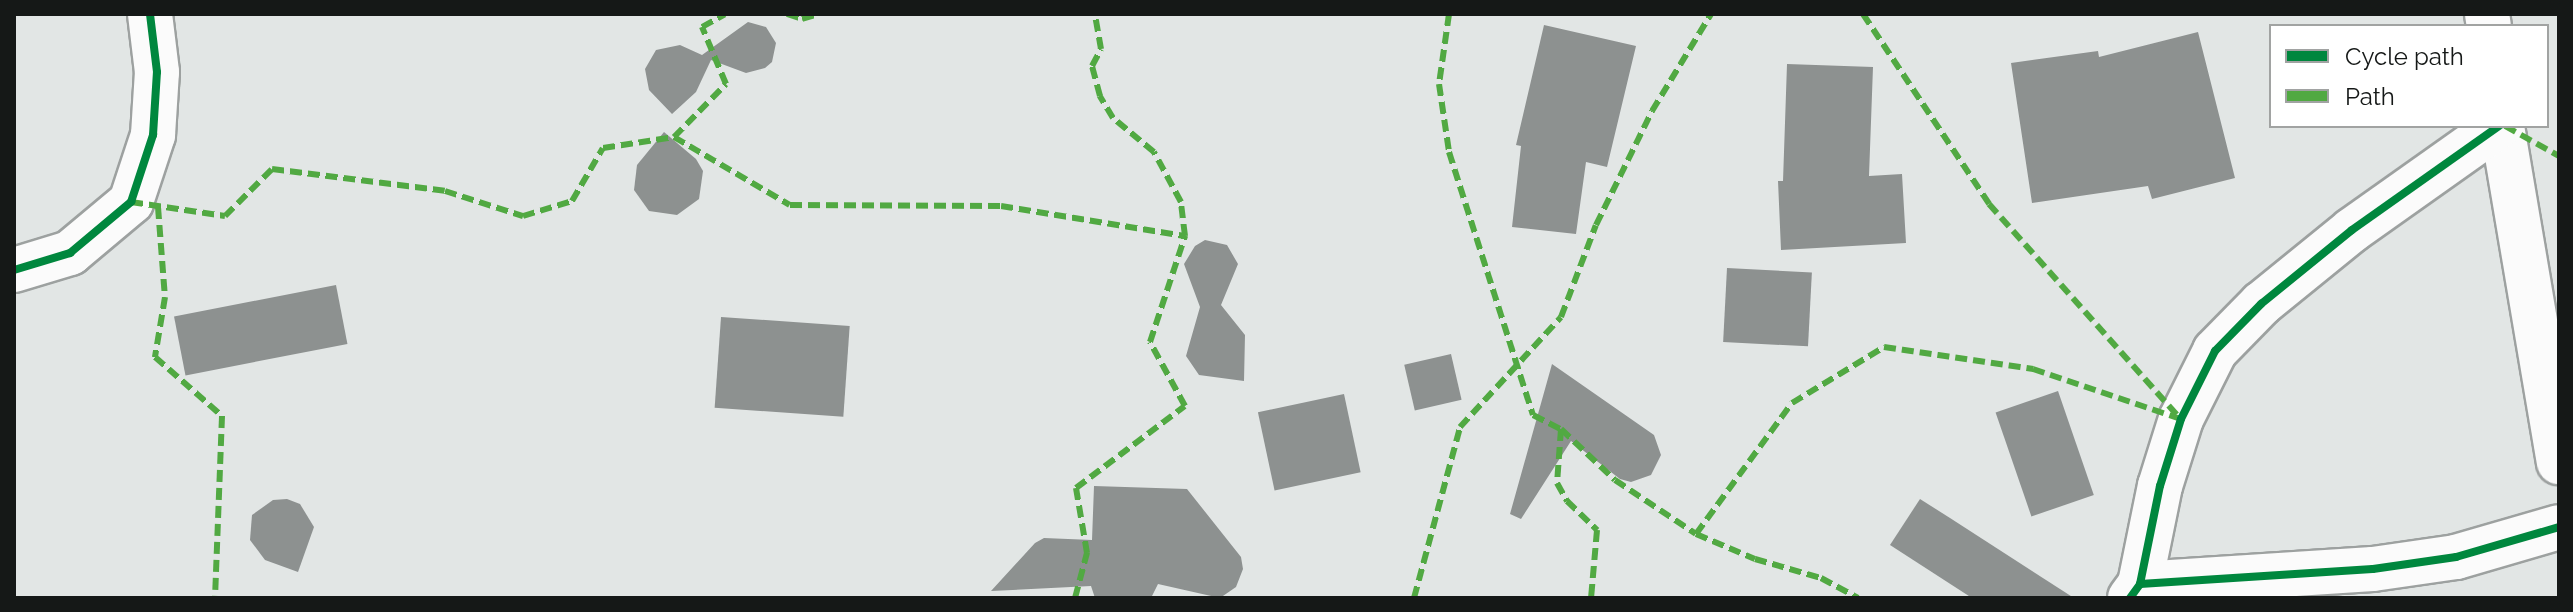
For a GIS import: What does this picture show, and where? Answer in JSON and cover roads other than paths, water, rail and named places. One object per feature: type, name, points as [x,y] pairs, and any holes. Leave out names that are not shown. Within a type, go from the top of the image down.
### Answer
[{"type":"street","points":[[14,270],[70,253],[131,202],[153,135],[157,72],[150,14]]},
{"type":"street","points":[[2498,128],[2352,230],[2261,304],[2215,351],[2172,446],[2135,591],[2373,569],[2456,557],[2559,527]]},
{"type":"street","points":[[2501,128],[2559,462]]}]
